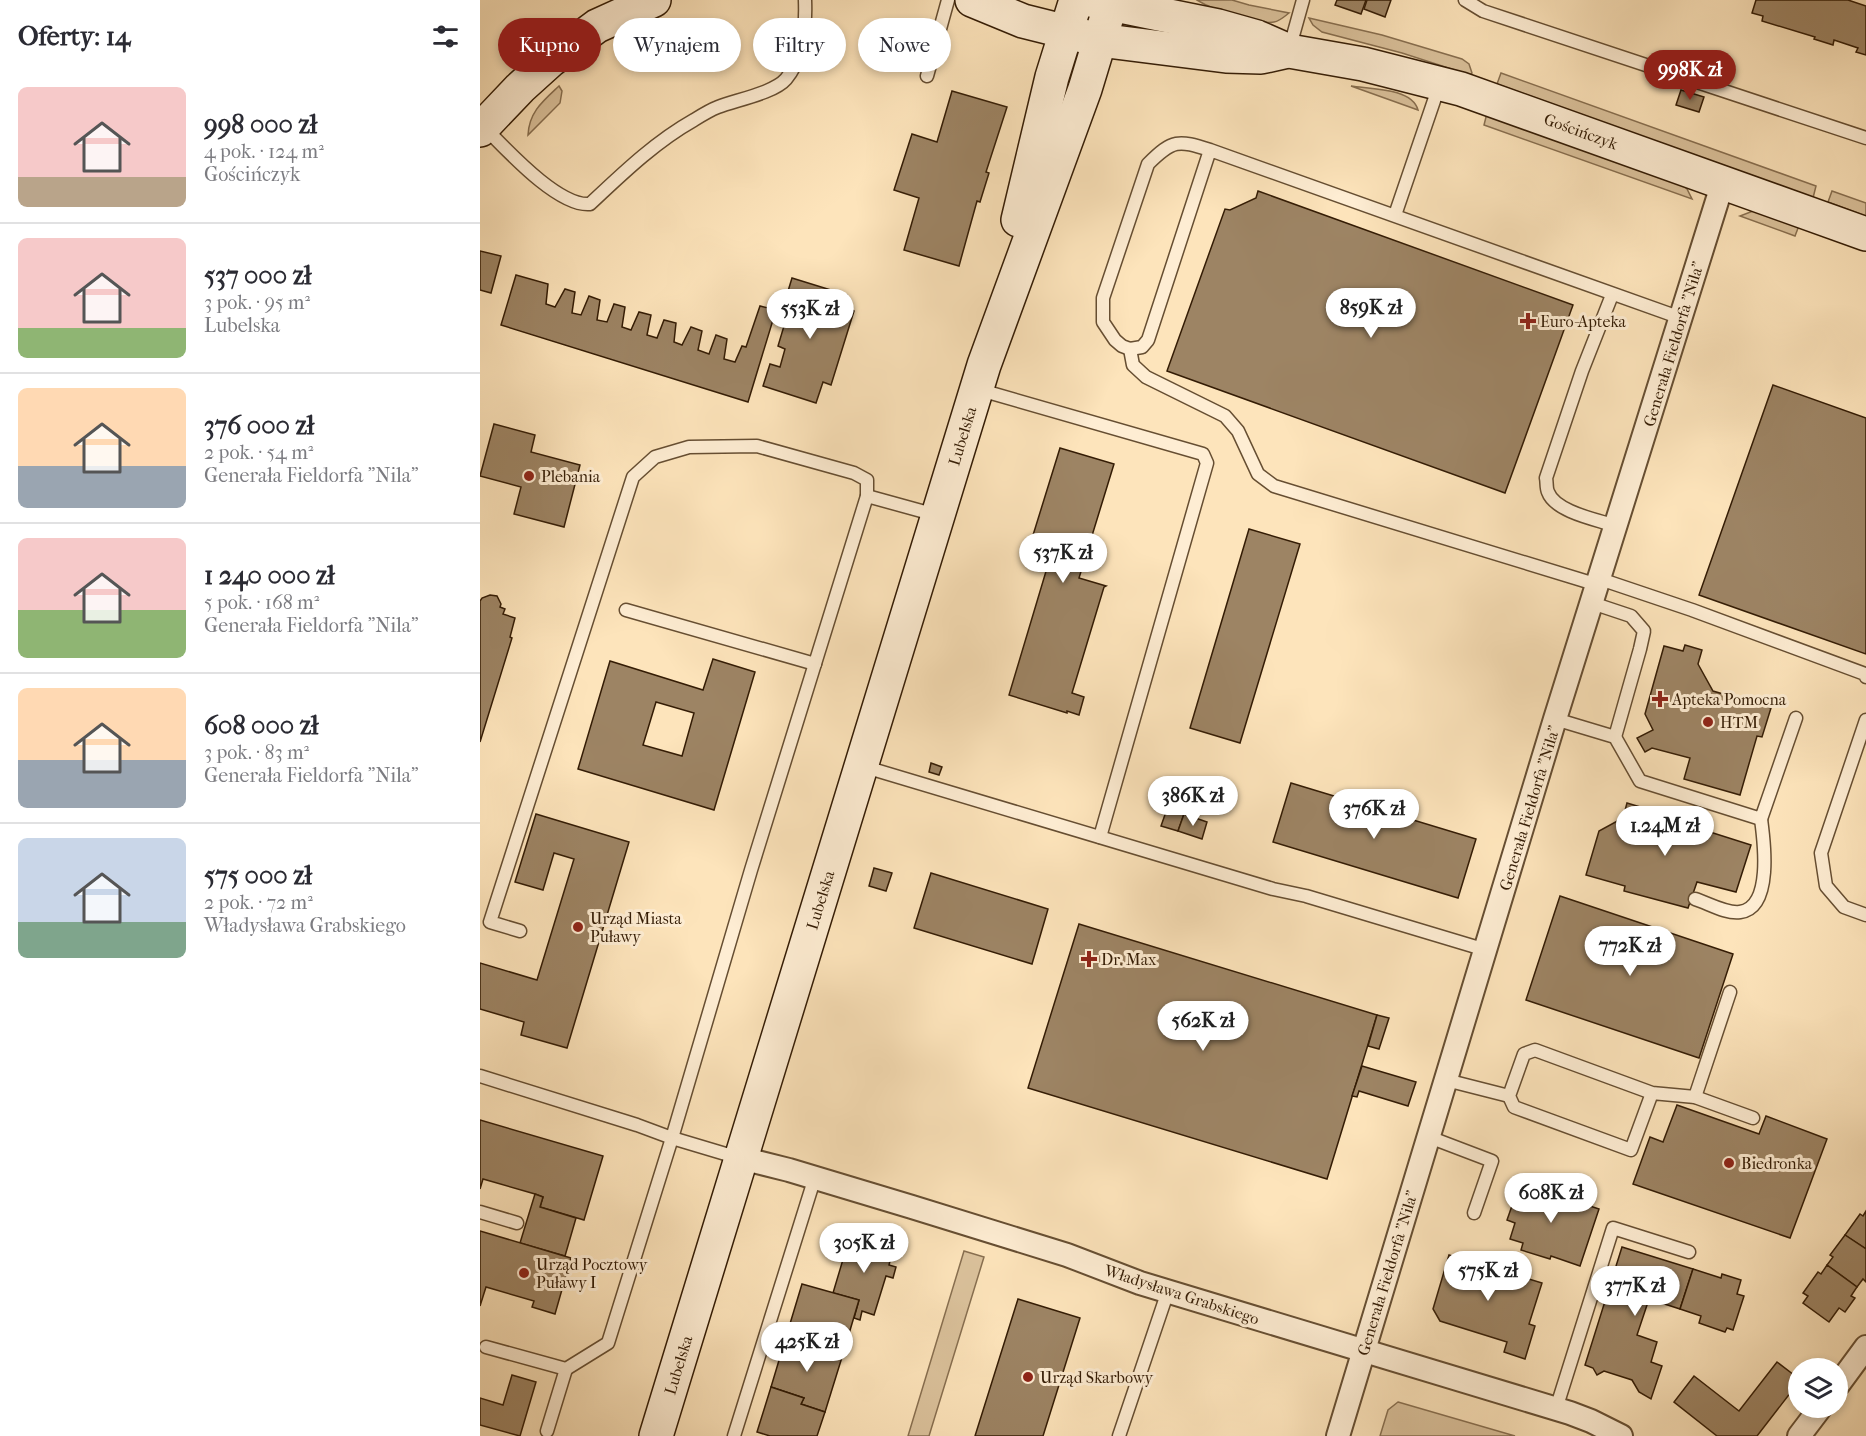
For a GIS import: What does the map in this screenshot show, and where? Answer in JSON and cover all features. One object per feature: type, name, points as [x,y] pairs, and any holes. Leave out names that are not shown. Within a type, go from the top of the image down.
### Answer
[{"type":"main road","points":[[481,128],[551,60],[597,26],[654,0]]},
{"type":"main road","name":"Gościńczyk","points":[[972,0],[1023,21],[1099,40],[1226,56],[1261,57],[1289,51]]},
{"type":"main road","name":"Lubelska","points":[[980,377],[1052,77],[1076,0]]},
{"type":"main road","name":"Gościńczyk","points":[[1179,0],[1184,6],[1218,26]]},
{"type":"main road","name":"Gościńczyk","points":[[1104,1],[1218,26],[1257,37],[1289,51],[1363,64],[1440,83],[1866,234]]},
{"type":"main road","name":"Lubelska","points":[[656,1436],[980,377],[1085,89],[1099,40],[1104,1]]},
{"type":"street","name":"Generała Fieldorfa \"Nila\"","points":[[1338,1436],[1556,719],[1723,182]]},
{"type":"street","name":"Władysława Grabskiego","points":[[741,1158],[815,1177],[1067,1255],[1167,1291],[1556,1409],[1591,1421],[1621,1436]]},
{"type":"street","points":[[1848,1371],[1866,1347]]},
{"type":"street","points":[[1799,1436],[1813,1418]]},
{"type":"lane","points":[[481,128],[554,191],[582,205],[590,204],[670,134],[715,108],[771,89],[785,81],[797,59],[804,32],[805,0]]},
{"type":"lane","points":[[927,76],[948,0]]},
{"type":"lane","points":[[1289,51],[1303,0]]},
{"type":"lane","points":[[1465,0],[1483,11],[1866,138]]},
{"type":"lane","points":[[1395,215],[1440,83]]},
{"type":"lane","points":[[1210,150],[1148,340],[1142,347],[1130,349],[1122,346],[1114,339],[1103,322],[1103,298],[1148,164],[1164,148],[1183,142],[1210,150],[1395,215],[1681,318]]},
{"type":"lane","points":[[1612,295],[1582,371],[1546,478],[1548,492],[1554,501],[1568,510],[1616,526]]},
{"type":"lane","points":[[1130,349],[1133,365],[1146,377],[1225,416],[1238,431],[1258,474],[1274,486],[1597,589],[1692,610],[1866,676]]},
{"type":"lane","points":[[980,377],[1203,454],[1208,462],[1100,837]]},
{"type":"lane","points":[[520,931],[490,922],[633,477],[655,457],[689,447],[757,446],[854,473],[867,480],[867,496],[608,1342],[566,1369],[547,1431]]},
{"type":"lane","points":[[867,496],[938,516]]},
{"type":"lane","points":[[1597,589],[1631,616],[1644,630],[1615,737]]},
{"type":"lane","points":[[626,610],[815,664]]},
{"type":"lane","points":[[1695,898],[1730,911],[1742,912],[1757,902],[1762,885],[1765,853],[1761,819],[1796,718]]},
{"type":"lane","points":[[1556,719],[1615,737],[1640,781],[1761,819]]},
{"type":"lane","points":[[1866,720],[1862,749],[1821,853],[1826,886],[1844,907],[1866,915]]},
{"type":"lane","points":[[861,766],[1486,950]]},
{"type":"lane","points":[[1695,1097],[1730,992]]},
{"type":"lane","points":[[1652,1093],[1631,1150],[1514,1107],[1509,1096],[1524,1054],[1535,1050],[1652,1093],[1695,1097],[1753,1118]]},
{"type":"lane","points":[[480,1076],[741,1158]]},
{"type":"lane","points":[[1446,1080],[1509,1096]]},
{"type":"lane","points":[[1429,1137],[1492,1161],[1474,1213]]},
{"type":"lane","points":[[734,1436],[815,1177]]},
{"type":"lane","points":[[480,1212],[517,1223]]},
{"type":"lane","points":[[1556,1409],[1613,1228],[1689,1252]]},
{"type":"lane","points":[[1119,1436],[1167,1291]]},
{"type":"lane","points":[[486,1347],[566,1369]]},
{"type":"shaded area","points":[[1197,0],[1232,0],[1289,13],[1276,21],[1257,21],[1223,12]]},
{"type":"shaded area","points":[[1309,18],[1382,35],[1462,59],[1469,64],[1472,73],[1470,75],[1402,53],[1322,32],[1313,25]]},
{"type":"shaded area","points":[[1501,73],[1816,186],[1813,198],[1497,84]]},
{"type":"shaded area","points":[[559,86],[562,91],[560,103],[528,135],[534,113]]},
{"type":"shaded area","points":[[1351,86],[1390,91],[1408,97],[1418,110]]},
{"type":"shaded area","points":[[1487,113],[1682,184],[1692,199],[1484,125]]},
{"type":"shaded area","points":[[1832,191],[1866,203],[1866,216],[1828,202]]},
{"type":"shaded area","points":[[1753,211],[1764,211],[1800,223],[1795,236],[1740,216]]},
{"type":"shaded area","points":[[964,1251],[984,1257],[929,1436],[908,1436]]},
{"type":"shaded area","points":[[1398,1402],[1515,1436],[1380,1436],[1388,1410]]},
{"type":"building","points":[[1337,0],[1366,0],[1361,14],[1335,5]]},
{"type":"building","points":[[1367,0],[1391,0],[1385,17],[1364,9]]},
{"type":"building","points":[[1756,0],[1848,0],[1866,6],[1866,55],[1856,52],[1858,48],[1834,40],[1833,45],[1814,39],[1815,37],[1762,21],[1763,16],[1752,13]]},
{"type":"building","points":[[1681,90],[1704,97],[1699,112],[1676,105]]},
{"type":"building","points":[[952,91],[1007,107],[986,172],[989,173],[980,202],[977,201],[959,266],[904,250],[919,198],[894,190],[912,134],[937,142]]},
{"type":"building","points":[[1258,191],[1573,305],[1505,493],[1167,371],[1225,209],[1230,210],[1256,198]]},
{"type":"building","points":[[480,251],[501,256],[491,293],[480,290]]},
{"type":"building","points":[[516,275],[548,284],[546,304],[555,307],[565,289],[575,292],[572,313],[581,315],[589,296],[600,300],[597,320],[607,322],[614,304],[625,307],[622,327],[631,330],[639,312],[651,315],[647,335],[657,338],[664,320],[676,323],[674,342],[682,345],[691,327],[702,331],[698,350],[709,354],[716,335],[727,339],[724,359],[735,362],[742,346],[746,347],[760,306],[776,310],[748,402],[501,325]]},
{"type":"building","points":[[792,278],[847,295],[843,308],[854,311],[831,385],[823,382],[816,403],[763,386],[770,364],[780,367],[785,349],[778,346],[784,326],[778,324]]},
{"type":"building","points":[[1773,385],[1866,418],[1866,654],[1699,595]]},
{"type":"building","name":"Plebania","points":[[494,424],[535,435],[531,452],[580,465],[564,527],[514,514],[521,487],[480,476]]},
{"type":"building","points":[[1060,448],[1114,464],[1079,578],[1106,586],[1072,693],[1084,697],[1079,715],[1009,695],[1047,568],[1025,561]]},
{"type":"building","points":[[1249,529],[1300,544],[1240,743],[1190,728]]},
{"type":"building","points":[[490,595],[497,596],[500,607],[505,609],[503,614],[515,618],[510,637],[512,638],[480,742],[480,601]]},
{"type":"building","name":"HTM","points":[[1685,645],[1702,650],[1698,664],[1713,691],[1771,708],[1762,737],[1757,736],[1740,795],[1684,779],[1690,758],[1652,748],[1645,752],[1637,738],[1653,730],[1645,714],[1664,646],[1683,651]]},
{"type":"building","points":[[713,659],[755,672],[714,810],[578,769],[610,661],[703,690]],"holes":[[[656,702],[694,713],[682,756],[643,745]]]},
{"type":"building","points":[[931,763],[942,767],[939,775],[929,772]]},
{"type":"building","points":[[1291,783],[1476,839],[1458,898],[1273,842]]},
{"type":"building","points":[[1627,803],[1751,845],[1736,892],[1697,882],[1688,908],[1624,891],[1625,886],[1586,875],[1599,831],[1623,818]]},
{"type":"building","points":[[1167,809],[1184,814],[1178,831],[1161,826]]},
{"type":"building","name":"Urząd Miasta Puławy","points":[[536,814],[629,842],[567,1048],[521,1035],[524,1022],[480,1009],[480,963],[537,980],[574,859],[554,853],[543,890],[515,882]]},
{"type":"building","points":[[1184,814],[1207,822],[1202,839],[1178,831]]},
{"type":"building","points":[[874,868],[892,873],[886,891],[869,886]]},
{"type":"building","points":[[931,873],[1048,909],[1032,964],[914,928]]},
{"type":"building","points":[[1560,896],[1733,954],[1699,1058],[1526,1000]]},
{"type":"building","points":[[1079,924],[1377,1015],[1327,1179],[1028,1088]]},
{"type":"building","points":[[1377,1015],[1389,1018],[1379,1049],[1368,1046]]},
{"type":"building","points":[[1362,1066],[1416,1082],[1408,1106],[1359,1091],[1357,1097],[1352,1096]]},
{"type":"building","name":"Biedronka","points":[[1677,1105],[1759,1134],[1766,1116],[1827,1139],[1790,1238],[1633,1184],[1650,1137],[1663,1142]]},
{"type":"building","points":[[480,1120],[603,1156],[584,1220],[540,1207],[543,1197],[535,1194],[483,1179],[480,1189]]},
{"type":"building","points":[[1520,1183],[1599,1209],[1580,1266],[1551,1256],[1550,1259],[1521,1250],[1523,1243],[1510,1239],[1515,1223],[1507,1220]]},
{"type":"building","points":[[535,1194],[543,1197],[540,1207],[576,1218],[565,1256],[520,1243]]},
{"type":"building","points":[[1866,1211],[1866,1249],[1845,1235],[1860,1214],[1863,1216]]},
{"type":"building","name":"Urząd Pocztowy Puławy I","points":[[480,1231],[571,1258],[555,1314],[532,1307],[534,1301],[486,1287],[480,1306]]},
{"type":"building","points":[[1845,1235],[1866,1249],[1866,1282],[1863,1279],[1857,1287],[1827,1265],[1833,1257],[1830,1255]]},
{"type":"building","points":[[850,1236],[893,1249],[889,1265],[896,1267],[893,1278],[886,1276],[874,1315],[862,1311],[860,1320],[854,1318],[859,1300],[833,1293]]},
{"type":"building","points":[[1622,1247],[1693,1269],[1680,1309],[1649,1299],[1637,1335],[1657,1342],[1651,1362],[1662,1366],[1651,1399],[1639,1392],[1632,1380],[1604,1371],[1597,1375],[1593,1368],[1585,1365]]},
{"type":"building","points":[[1449,1255],[1470,1261],[1471,1258],[1514,1270],[1513,1274],[1542,1283],[1529,1324],[1535,1326],[1525,1359],[1504,1352],[1507,1342],[1440,1321],[1433,1309]]},
{"type":"building","points":[[1827,1265],[1857,1287],[1851,1296],[1855,1298],[1845,1312],[1839,1308],[1829,1322],[1803,1303],[1808,1296],[1803,1293],[1818,1272],[1821,1274]]},
{"type":"building","points":[[1693,1269],[1721,1278],[1722,1274],[1741,1280],[1737,1294],[1744,1296],[1733,1330],[1727,1328],[1725,1332],[1699,1323],[1701,1316],[1680,1309]]},
{"type":"building","points":[[802,1284],[859,1300],[843,1354],[786,1337]]},
{"type":"building","name":"Urząd Skarbowy","points":[[1018,1299],[1080,1318],[1043,1436],[975,1436]]},
{"type":"building","points":[[786,1337],[843,1354],[825,1412],[801,1404],[804,1398],[771,1387]]},
{"type":"building","points":[[1777,1362],[1788,1370],[1788,1396],[1757,1436],[1717,1436],[1674,1402],[1694,1376],[1739,1411]]},
{"type":"building","points":[[512,1375],[536,1382],[520,1436],[480,1425],[480,1398],[503,1405]]},
{"type":"building","points":[[771,1387],[804,1398],[801,1404],[825,1412],[817,1436],[770,1436],[757,1432]]},
{"type":"place","name":"Euro-Apteka","points":[[1528,321]]},
{"type":"place","name":"Plebania","points":[[529,476]]},
{"type":"place","name":"Apteka Pomocna","points":[[1660,699]]},
{"type":"place","name":"HTM","points":[[1708,722]]},
{"type":"place","name":"Urząd Miasta Puławy","points":[[578,927]]},
{"type":"place","name":"Dr. Max","points":[[1089,959]]},
{"type":"place","name":"Biedronka","points":[[1729,1163]]},
{"type":"place","name":"Urząd Pocztowy Puławy I","points":[[524,1273]]},
{"type":"place","name":"Urząd Skarbowy","points":[[1028,1377]]}]
